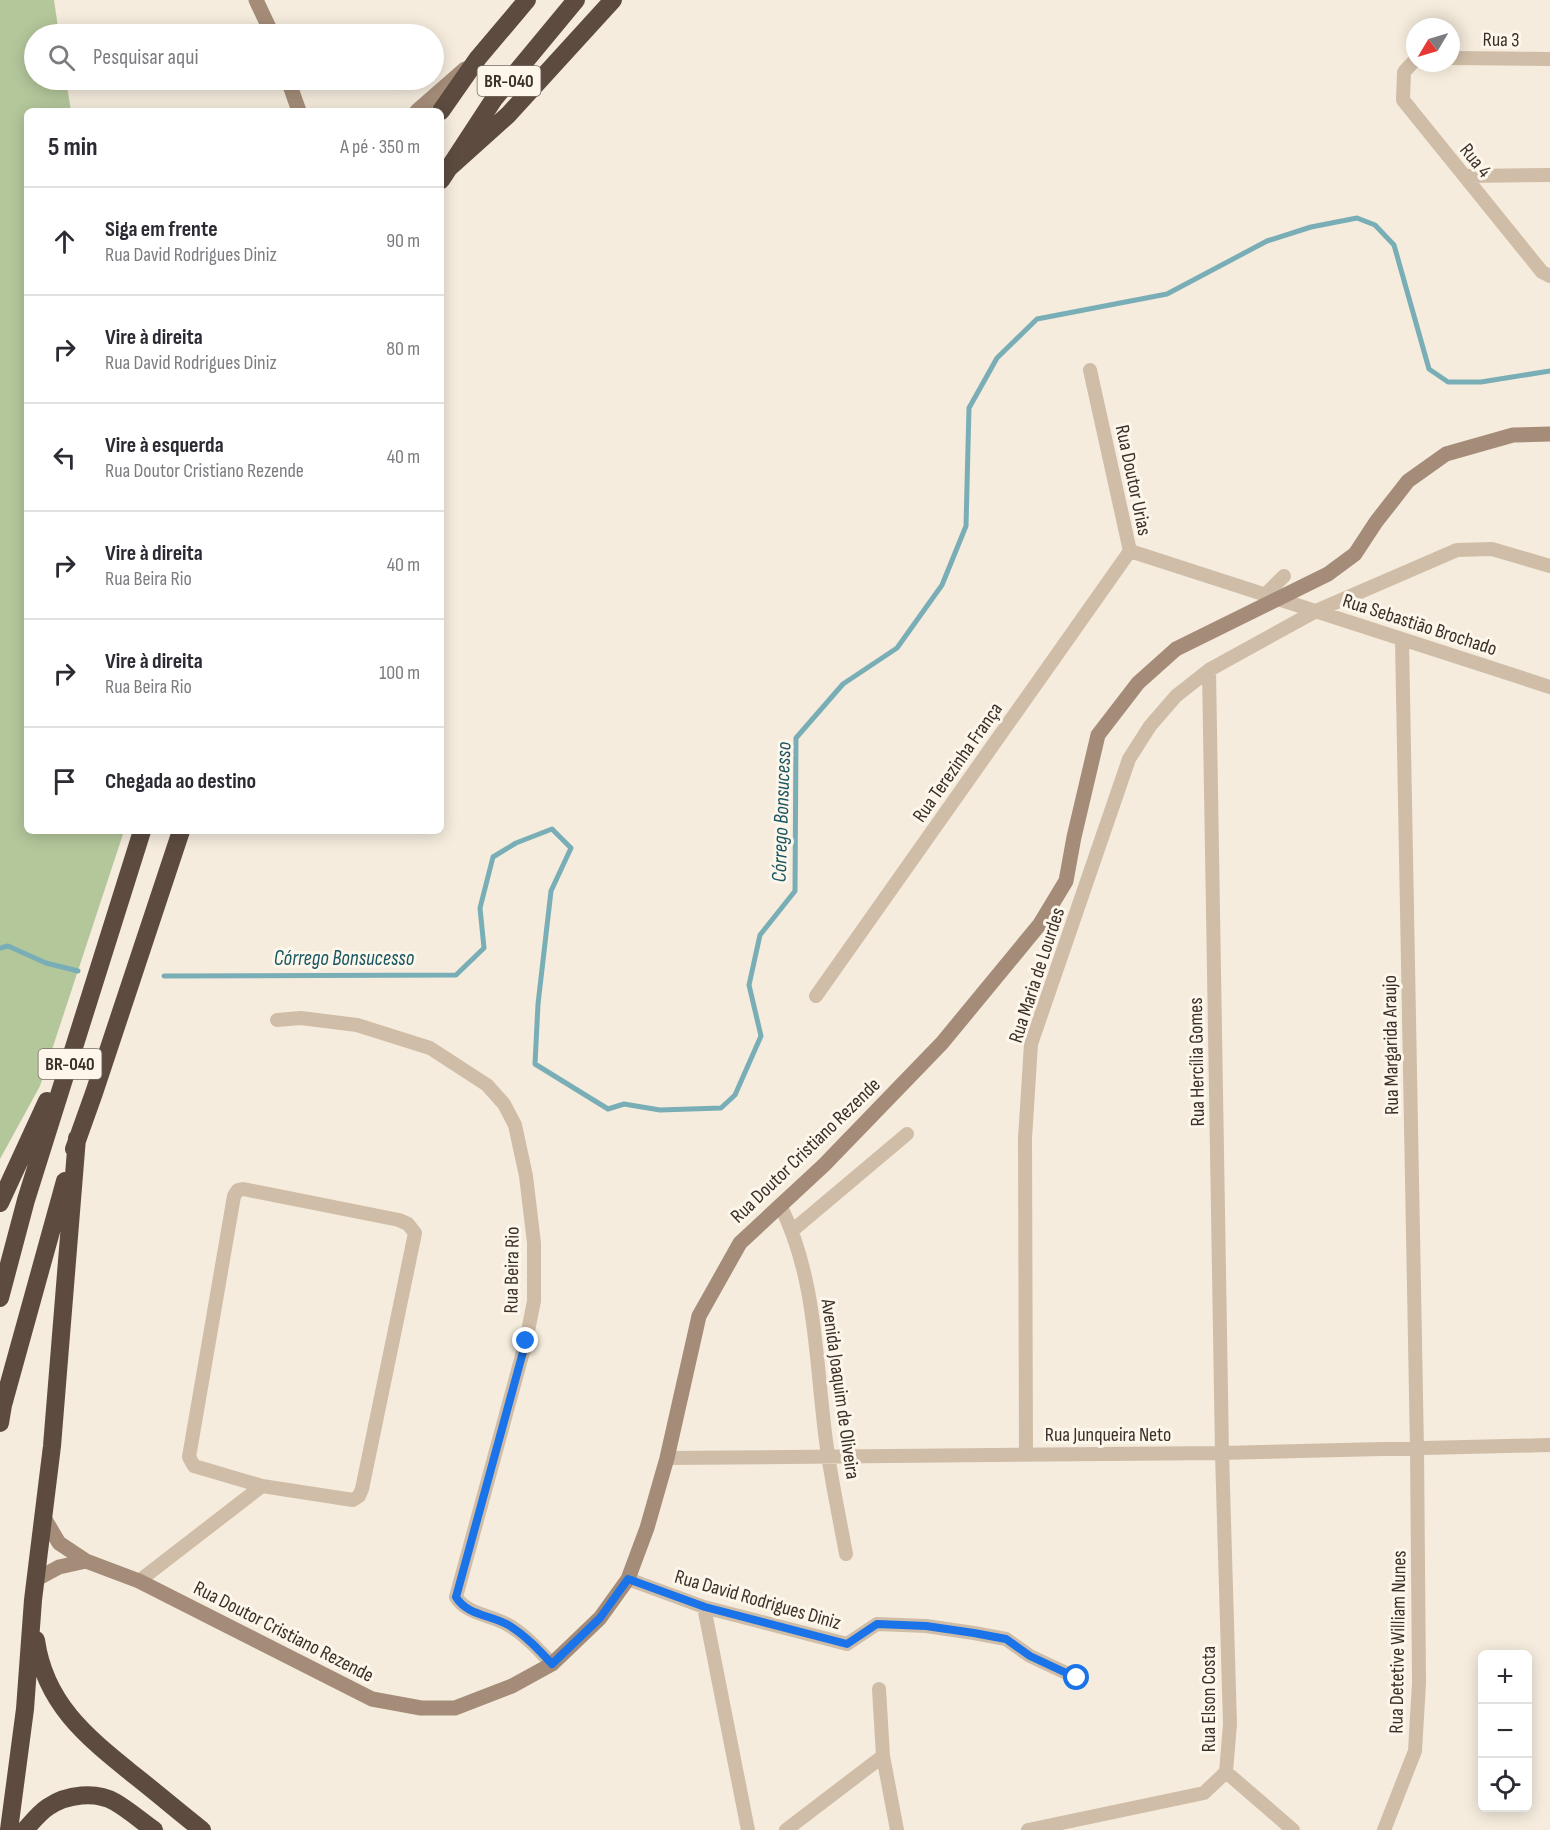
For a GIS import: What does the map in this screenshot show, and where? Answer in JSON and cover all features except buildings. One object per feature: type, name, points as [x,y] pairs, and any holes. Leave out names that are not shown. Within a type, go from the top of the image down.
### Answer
[{"type":"highway","name":"BR-040","points":[[443,108],[478,58],[527,0]]},
{"type":"highway","name":"BR-040","points":[[445,174],[494,99],[576,0]]},
{"type":"highway","points":[[445,174],[507,115],[613,0]]},
{"type":"highway","name":"BR-040","points":[[0,1298],[26,1200],[141,834]]},
{"type":"highway","name":"BR-040","points":[[0,1423],[77,1138],[180,834]]},
{"type":"highway","points":[[0,1203],[87,1012]]},
{"type":"highway","points":[[9,1830],[25,1709],[35,1580],[52,1446],[77,1138]]},
{"type":"highway","points":[[33,1600],[40,1662],[50,1687],[65,1711],[89,1738],[202,1830]]},
{"type":"highway","points":[[25,1830],[43,1811],[57,1802],[73,1796],[93,1795],[115,1802],[154,1830]]},
{"type":"street","points":[[256,0],[267,24]]},
{"type":"street","points":[[444,88],[478,58]]},
{"type":"street","name":"Rua 3","points":[[1460,58],[1550,59]]},
{"type":"street","name":"Rua 4","points":[[1406,70],[1403,100],[1542,272],[1550,276]]},
{"type":"street","points":[[292,90],[298,108]]},
{"type":"street","points":[[420,108],[441,90]]},
{"type":"street","points":[[1465,176],[1550,175]]},
{"type":"street","name":"Rua Doutor Urias","points":[[1090,370],[1130,551],[1272,596]]},
{"type":"street","name":"Rua Doutor Cristiano Rezende","points":[[43,1516],[59,1543],[86,1561],[139,1581],[372,1699],[421,1708],[455,1708],[512,1686],[552,1664],[600,1618],[628,1579],[647,1528],[667,1458],[699,1316],[740,1243],[824,1165],[942,1043],[1040,924],[1066,881],[1098,735],[1138,683],[1176,649],[1272,596],[1328,574],[1355,554],[1376,522],[1408,481],[1446,453],[1513,435],[1550,434]]},
{"type":"street","name":"Rua Maria de Lourdes","points":[[1026,1454],[1025,1138],[1031,1044],[1129,759],[1150,726],[1176,696],[1209,670],[1316,611],[1457,550],[1492,549],[1550,566]]},
{"type":"street","name":"Rua Terezinha França","points":[[816,996],[1130,551]]},
{"type":"street","points":[[1272,596],[1284,576]]},
{"type":"street","name":"Rua Sebastião Brochado","points":[[1272,596],[1550,687]]},
{"type":"street","name":"Rua Margarida Araujo","points":[[1402,640],[1417,1449]]},
{"type":"street","name":"Rua Hercília Gomes","points":[[1209,670],[1222,1453]]},
{"type":"street","name":"Rua Beira Rio","points":[[277,1020],[301,1018],[357,1025],[430,1048],[488,1086],[504,1104],[515,1125],[526,1176],[534,1243],[534,1301],[526,1341],[456,1597],[466,1608],[507,1624],[525,1636],[552,1664]]},
{"type":"street","points":[[793,1230],[907,1134]]},
{"type":"street","points":[[139,1581],[262,1486],[354,1500],[358,1497],[362,1489],[415,1233],[408,1224],[399,1220],[243,1189],[238,1190],[234,1196],[189,1457],[194,1467],[262,1486]]},
{"type":"street","name":"Avenida Joaquim de Oliveira","points":[[780,1205],[793,1230],[806,1278],[828,1456],[846,1554]]},
{"type":"street","name":"Rua Junqueira Neto","points":[[667,1458],[1222,1453],[1550,1445]]},
{"type":"street","name":"Rua Detetive William Nunes","points":[[1383,1830],[1414,1751],[1419,1683],[1417,1449]]},
{"type":"street","name":"Rua Elson Costa","points":[[1028,1830],[1204,1793],[1226,1772],[1230,1724],[1222,1453]]},
{"type":"street","points":[[35,1580],[59,1567],[86,1561]]},
{"type":"street","name":"Rua David Rodrigues Diniz","points":[[628,1579],[705,1607],[847,1644],[877,1624],[926,1626],[1006,1639],[1030,1656],[1077,1678]]},
{"type":"street","points":[[705,1607],[748,1830]]},
{"type":"street","points":[[879,1689],[884,1756],[897,1830]]},
{"type":"street","points":[[786,1830],[884,1756]]},
{"type":"street","points":[[1226,1772],[1293,1830]]},
{"type":"green space","points":[[0,0],[54,0],[58,24],[24,24],[24,90],[68,90],[71,108],[24,108],[24,834],[123,834],[40,1086],[0,1159]]},
{"type":"waterway","name":"Córrego Bonsucesso","points":[[164,976],[456,975],[484,948],[480,908],[493,857],[516,843],[552,829],[571,848],[551,891],[538,1004],[535,1064],[608,1109],[624,1104],[660,1110],[721,1108],[735,1095],[761,1036],[749,985],[760,935],[795,891],[796,738],[843,684],[897,648],[942,585],[966,526],[969,408],[997,358],[1037,319],[1167,294],[1267,241],[1311,227],[1357,218],[1375,225],[1394,245],[1429,369],[1448,382],[1481,382],[1550,371]]},
{"type":"waterway","name":"Córrego Bonsucesso","points":[[0,948],[8,946],[46,963],[78,971]]},
{"type":"route","points":[[526,1341],[456,1597],[459,1603],[466,1608],[507,1624],[525,1636],[552,1664],[600,1618],[628,1579],[705,1607],[847,1644],[877,1624],[926,1626],[1006,1639],[1030,1656],[1077,1678]]}]
